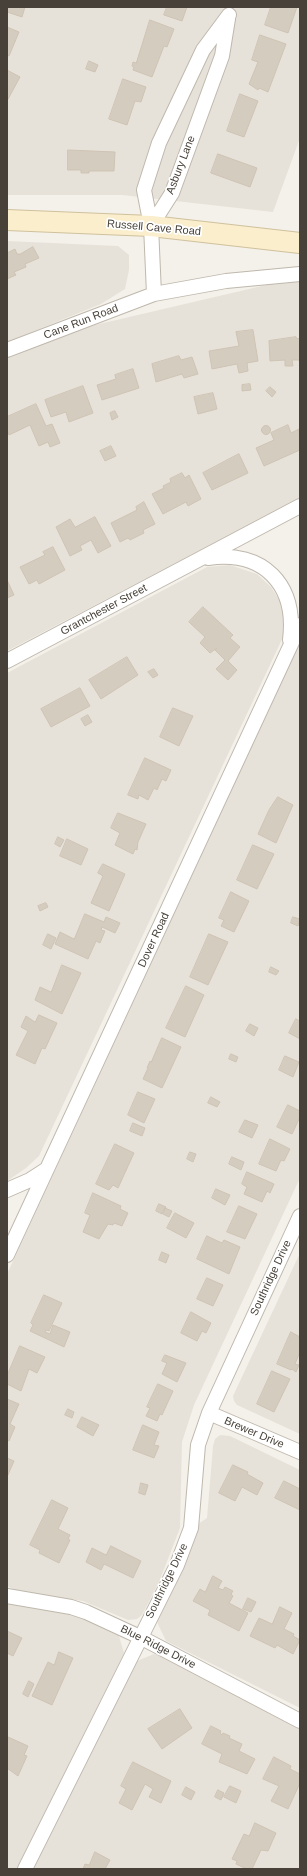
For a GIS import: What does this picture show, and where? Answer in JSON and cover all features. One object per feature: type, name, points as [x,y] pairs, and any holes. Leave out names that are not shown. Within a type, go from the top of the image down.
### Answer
[{"type":"main road","name":"Russell Cave Road","points":[[7,220],[151,226],[300,243]]},
{"type":"street","name":"Asbury Lane","points":[[151,226],[172,193],[222,56],[230,11]]},
{"type":"street","name":"Asbury Lane","points":[[151,226],[144,190],[159,143],[203,50],[230,11]]},
{"type":"street","points":[[151,226],[154,294]]},
{"type":"street","name":"Cane Run Road","points":[[7,350],[154,294],[226,281],[300,274]]},
{"type":"street","name":"Grantchester Street","points":[[7,661],[300,506]]},
{"type":"street","name":"Grantchester Street","points":[[200,559],[227,556],[251,561],[265,569],[277,580],[290,606],[291,624],[288,650]]},
{"type":"street","name":"Dover Road","points":[[7,1255],[300,625]]},
{"type":"street","points":[[7,1190],[30,1180],[48,1169]]},
{"type":"street","name":"Southridge Drive","points":[[24,1869],[140,1637],[178,1565],[186,1546],[190,1528],[198,1445],[209,1413],[300,1216]]},
{"type":"street","name":"Brewer Drive","points":[[209,1413],[300,1452]]},
{"type":"street","name":"Blue Ridge Drive","points":[[7,1596],[71,1607],[86,1612],[140,1637],[300,1721]]},
{"type":"shaded area","points":[[7,7],[300,7],[300,138],[273,212],[122,195],[7,195]]},
{"type":"shaded area","points":[[7,241],[118,246],[129,255],[129,270],[125,289],[101,304],[7,342]]},
{"type":"shaded area","points":[[300,280],[300,498],[7,651],[7,359],[82,328],[279,282]]},
{"type":"shaded area","points":[[230,565],[257,574],[271,587],[280,601],[284,619],[284,635],[39,1156],[26,1168],[7,1181],[7,673],[207,567]]},
{"type":"shaded area","points":[[300,642],[300,1178],[194,1405],[182,1442],[180,1528],[159,1582],[142,1615],[137,1619],[128,1620],[83,1601],[19,1592],[7,1586],[7,1274]]},
{"type":"shaded area","points":[[300,1253],[300,1434],[237,1405],[233,1396]]},
{"type":"shaded area","points":[[220,1435],[230,1436],[300,1470],[300,1708],[166,1641],[157,1622],[186,1563],[198,1524],[207,1518],[213,1446],[215,1439]]},
{"type":"shaded area","points":[[7,1602],[68,1613],[105,1626],[119,1636],[124,1653],[17,1869],[7,1869]]},
{"type":"shaded area","points":[[154,1654],[166,1658],[300,1730],[300,1869],[33,1869],[137,1661]]},
{"type":"building","points":[[7,7],[25,7],[22,17],[7,12]]},
{"type":"building","points":[[167,7],[187,7],[182,21],[164,15]]},
{"type":"building","points":[[271,7],[297,7],[288,33],[265,25]]},
{"type":"building","points":[[150,20],[174,29],[167,47],[164,46],[152,77],[133,70],[134,67],[132,66],[133,62],[136,63]]},
{"type":"building","points":[[7,27],[19,32],[9,56],[7,55]]},
{"type":"building","points":[[260,35],[286,44],[268,92],[259,88],[258,90],[249,84],[258,62],[252,60]]},
{"type":"building","points":[[89,61],[98,65],[95,72],[86,69]]},
{"type":"building","points":[[7,70],[20,77],[7,101]]},
{"type":"building","points":[[123,79],[146,87],[141,102],[135,101],[127,125],[109,119]]},
{"type":"building","points":[[240,94],[258,101],[244,137],[227,131]]},
{"type":"building","points":[[68,150],[115,152],[114,171],[89,171],[89,173],[81,173],[81,170],[68,170]]},
{"type":"building","points":[[218,154],[257,168],[250,187],[211,173]]},
{"type":"building","points":[[33,247],[39,258],[25,264],[26,267],[14,272],[16,275],[7,279],[7,253],[15,249],[17,254],[20,254]]},
{"type":"building","points":[[253,330],[258,361],[247,363],[248,371],[239,373],[237,364],[212,369],[209,351],[239,346],[236,332]]},
{"type":"building","points":[[296,337],[297,339],[300,338],[300,364],[299,360],[292,360],[293,366],[285,366],[285,360],[270,361],[269,341]]},
{"type":"building","points":[[179,356],[181,360],[192,357],[198,374],[184,378],[182,374],[156,382],[152,364]]},
{"type":"building","points":[[133,369],[139,388],[102,400],[97,385],[116,379],[115,375]]},
{"type":"building","points":[[250,384],[251,390],[242,391],[242,385]]},
{"type":"building","points":[[83,386],[93,413],[69,422],[66,412],[51,417],[45,400]]},
{"type":"building","points":[[270,387],[276,392],[272,397],[266,391]]},
{"type":"building","points":[[213,393],[217,409],[198,414],[194,397]]},
{"type":"building","points":[[36,404],[46,426],[52,424],[60,443],[50,447],[48,442],[39,446],[30,425],[9,435],[7,430],[7,417]]},
{"type":"building","points":[[115,411],[118,417],[112,420],[110,413]]},
{"type":"building","points":[[266,425],[271,430],[266,435],[261,430]]},
{"type":"building","points":[[288,425],[291,433],[299,429],[300,450],[264,466],[256,448],[274,440],[271,433]]},
{"type":"building","points":[[111,446],[116,456],[105,461],[100,451]]},
{"type":"building","points":[[239,454],[248,473],[212,490],[203,473]]},
{"type":"building","points":[[182,473],[185,478],[189,475],[201,499],[188,506],[186,502],[163,514],[152,494],[164,488],[163,486],[171,482],[170,479]]},
{"type":"building","points":[[144,502],[155,524],[143,530],[144,533],[130,540],[128,538],[120,542],[111,523],[137,510],[136,507]]},
{"type":"building","points":[[95,517],[111,546],[98,553],[91,540],[80,546],[82,550],[70,556],[56,527],[70,519],[75,527]]},
{"type":"building","points":[[53,547],[65,570],[39,584],[37,580],[29,584],[20,567],[45,555],[43,552]]},
{"type":"building","points":[[7,580],[14,595],[7,598]]},
{"type":"building","points":[[203,607],[233,635],[230,638],[240,647],[228,661],[237,670],[228,680],[216,669],[225,660],[215,650],[217,648],[210,653],[200,643],[205,637],[189,622]]},
{"type":"building","points":[[127,657],[138,675],[101,699],[89,680]]},
{"type":"building","points":[[154,669],[158,675],[153,678],[148,672]]},
{"type":"building","points":[[80,688],[90,706],[51,727],[41,709]]},
{"type":"building","points":[[173,708],[193,716],[179,746],[160,737]]},
{"type":"building","points":[[88,715],[92,722],[85,726],[81,719]]},
{"type":"building","points":[[145,758],[171,770],[166,781],[162,779],[157,790],[154,788],[148,800],[139,795],[138,799],[128,795]]},
{"type":"building","points":[[278,797],[293,805],[276,843],[258,834],[269,810]]},
{"type":"building","points":[[118,813],[146,824],[138,842],[137,850],[135,849],[133,854],[115,845],[120,833],[111,828]]},
{"type":"building","points":[[58,837],[64,840],[60,847],[55,844]]},
{"type":"building","points":[[67,839],[88,849],[81,865],[60,856]]},
{"type":"building","points":[[253,845],[274,854],[257,889],[237,880]]},
{"type":"building","points":[[103,864],[125,874],[109,911],[91,903],[103,876],[98,873]]},
{"type":"building","points":[[231,892],[249,901],[234,932],[221,926],[224,920],[219,918]]},
{"type":"building","points":[[46,903],[48,907],[40,911],[38,906]]},
{"type":"building","points":[[85,914],[104,922],[106,917],[120,923],[115,933],[102,927],[101,930],[105,931],[100,943],[96,941],[88,959],[55,944],[60,932],[74,939]]},
{"type":"building","points":[[293,917],[300,919],[298,926],[291,923]]},
{"type":"building","points":[[48,934],[56,938],[51,949],[43,945]]},
{"type":"building","points":[[209,934],[228,942],[208,985],[190,977]]},
{"type":"building","points":[[62,965],[81,973],[62,1014],[35,1000],[40,987],[51,992]]},
{"type":"building","points":[[271,967],[279,971],[276,975],[269,972]]},
{"type":"building","points":[[186,986],[204,995],[185,1037],[166,1028]]},
{"type":"building","points":[[39,1015],[57,1023],[45,1049],[42,1048],[35,1064],[16,1055],[28,1031],[21,1027],[26,1016],[35,1022]]},
{"type":"building","points":[[296,1019],[300,1021],[300,1039],[289,1033]]},
{"type":"building","points":[[250,1024],[258,1028],[254,1036],[246,1031]]},
{"type":"building","points":[[162,1038],[181,1047],[162,1088],[143,1079],[150,1061],[151,1062]]},
{"type":"building","points":[[231,1054],[238,1057],[236,1062],[229,1059]]},
{"type":"building","points":[[285,1056],[299,1062],[293,1077],[279,1070]]},
{"type":"building","points":[[138,1092],[155,1099],[144,1123],[128,1115]]},
{"type":"building","points":[[211,1097],[220,1102],[217,1107],[208,1103]]},
{"type":"building","points":[[288,1105],[300,1111],[300,1117],[292,1134],[277,1127]]},
{"type":"building","points":[[245,1120],[258,1125],[252,1138],[239,1132]]},
{"type":"building","points":[[133,1123],[145,1128],[142,1136],[130,1131]]},
{"type":"building","points":[[270,1139],[290,1149],[284,1161],[281,1160],[276,1171],[259,1164]]},
{"type":"building","points":[[115,1144],[134,1153],[118,1188],[113,1185],[109,1190],[96,1184]]},
{"type":"building","points":[[190,1152],[196,1154],[193,1162],[187,1159]]},
{"type":"building","points":[[232,1157],[244,1162],[241,1170],[229,1164]]},
{"type":"building","points":[[247,1172],[274,1184],[270,1193],[267,1191],[262,1202],[244,1194],[247,1187],[242,1184]]},
{"type":"building","points":[[216,1189],[230,1195],[225,1205],[212,1198]]},
{"type":"building","points":[[93,1193],[121,1206],[120,1209],[128,1213],[122,1226],[114,1223],[113,1225],[108,1224],[99,1239],[83,1232],[90,1215],[85,1213]]},
{"type":"building","points":[[159,1204],[166,1207],[162,1214],[156,1211]]},
{"type":"building","points":[[239,1206],[257,1214],[245,1239],[227,1232]]},
{"type":"building","points":[[165,1208],[172,1211],[169,1217],[163,1214]]},
{"type":"building","points":[[175,1213],[194,1223],[186,1238],[167,1228]]},
{"type":"building","points":[[207,1236],[222,1243],[224,1240],[240,1247],[229,1274],[197,1259]]},
{"type":"building","points":[[162,1252],[169,1255],[166,1263],[159,1260]]},
{"type":"building","points":[[207,1278],[223,1285],[213,1306],[197,1299]]},
{"type":"building","points":[[44,1295],[62,1303],[49,1331],[46,1330],[45,1332],[50,1334],[53,1325],[70,1332],[64,1347],[30,1331],[33,1325],[31,1323]]},
{"type":"building","points":[[191,1312],[211,1323],[206,1333],[202,1331],[197,1341],[181,1333]]},
{"type":"building","points":[[291,1332],[300,1337],[300,1352],[295,1364],[299,1365],[296,1372],[292,1369],[291,1370],[277,1364]]},
{"type":"building","points":[[20,1346],[45,1357],[37,1373],[29,1369],[21,1391],[7,1384],[7,1376]]},
{"type":"building","points":[[165,1355],[186,1363],[177,1382],[162,1374],[167,1363],[162,1361]]},
{"type":"building","points":[[272,1371],[290,1379],[274,1412],[257,1404]]},
{"type":"building","points":[[158,1384],[173,1391],[162,1415],[160,1414],[157,1421],[146,1416],[150,1408],[147,1407]]},
{"type":"building","points":[[7,1399],[19,1404],[10,1424],[15,1427],[9,1441],[7,1440]]},
{"type":"building","points":[[68,1409],[74,1412],[72,1418],[65,1415]]},
{"type":"building","points":[[82,1417],[99,1425],[93,1436],[77,1427]]},
{"type":"building","points":[[143,1425],[159,1432],[154,1445],[159,1446],[154,1458],[133,1450]]},
{"type":"building","points":[[7,1458],[14,1461],[7,1477]]},
{"type":"building","points":[[233,1465],[248,1472],[247,1474],[263,1483],[257,1495],[242,1487],[235,1501],[219,1493]]},
{"type":"building","points":[[284,1481],[300,1489],[300,1510],[275,1498]]},
{"type":"building","points":[[141,1483],[148,1485],[145,1495],[139,1493]]},
{"type":"building","points":[[52,1500],[68,1508],[58,1529],[70,1535],[68,1539],[70,1540],[59,1563],[39,1553],[40,1550],[30,1545]]},
{"type":"building","points":[[111,1546],[141,1561],[133,1578],[104,1564],[101,1570],[86,1562],[92,1548],[106,1555]]},
{"type":"building","points":[[213,1576],[222,1581],[218,1588],[223,1590],[225,1587],[233,1591],[231,1594],[233,1596],[229,1603],[248,1613],[239,1631],[208,1615],[210,1610],[193,1601],[200,1589],[205,1592]]},
{"type":"building","points":[[248,1598],[256,1602],[251,1612],[243,1609]]},
{"type":"building","points":[[280,1607],[292,1613],[284,1629],[294,1634],[293,1636],[300,1640],[293,1654],[277,1645],[275,1648],[250,1636],[259,1618],[272,1624]]},
{"type":"building","points":[[7,1631],[22,1638],[13,1656],[7,1653]]},
{"type":"building","points":[[59,1652],[73,1658],[52,1705],[32,1696],[48,1662],[54,1665]]},
{"type":"building","points":[[29,1681],[34,1684],[28,1697],[23,1694]]},
{"type":"building","points":[[180,1709],[192,1728],[162,1749],[148,1729]]},
{"type":"building","points":[[211,1726],[221,1731],[220,1733],[222,1735],[223,1733],[230,1736],[229,1738],[242,1744],[239,1751],[255,1759],[247,1774],[219,1762],[222,1754],[202,1744]]},
{"type":"building","points":[[8,1737],[28,1746],[24,1755],[27,1756],[18,1776],[7,1768]]},
{"type":"building","points":[[274,1757],[291,1766],[290,1769],[300,1774],[300,1783],[288,1809],[271,1801],[279,1786],[263,1779]]},
{"type":"building","points":[[133,1762],[171,1781],[161,1803],[149,1797],[153,1789],[145,1784],[132,1810],[119,1803],[126,1789],[121,1786]]},
{"type":"building","points":[[230,1786],[241,1791],[236,1803],[224,1797]]},
{"type":"building","points":[[186,1787],[195,1792],[191,1800],[182,1795]]},
{"type":"building","points":[[218,1790],[224,1793],[221,1800],[215,1797]]},
{"type":"building","points":[[255,1823],[276,1833],[268,1851],[261,1850],[252,1869],[247,1869],[236,1864],[237,1861],[232,1859],[244,1834],[249,1836]]},
{"type":"building","points":[[95,1852],[110,1860],[105,1869],[83,1869],[85,1864],[89,1865]]}]
